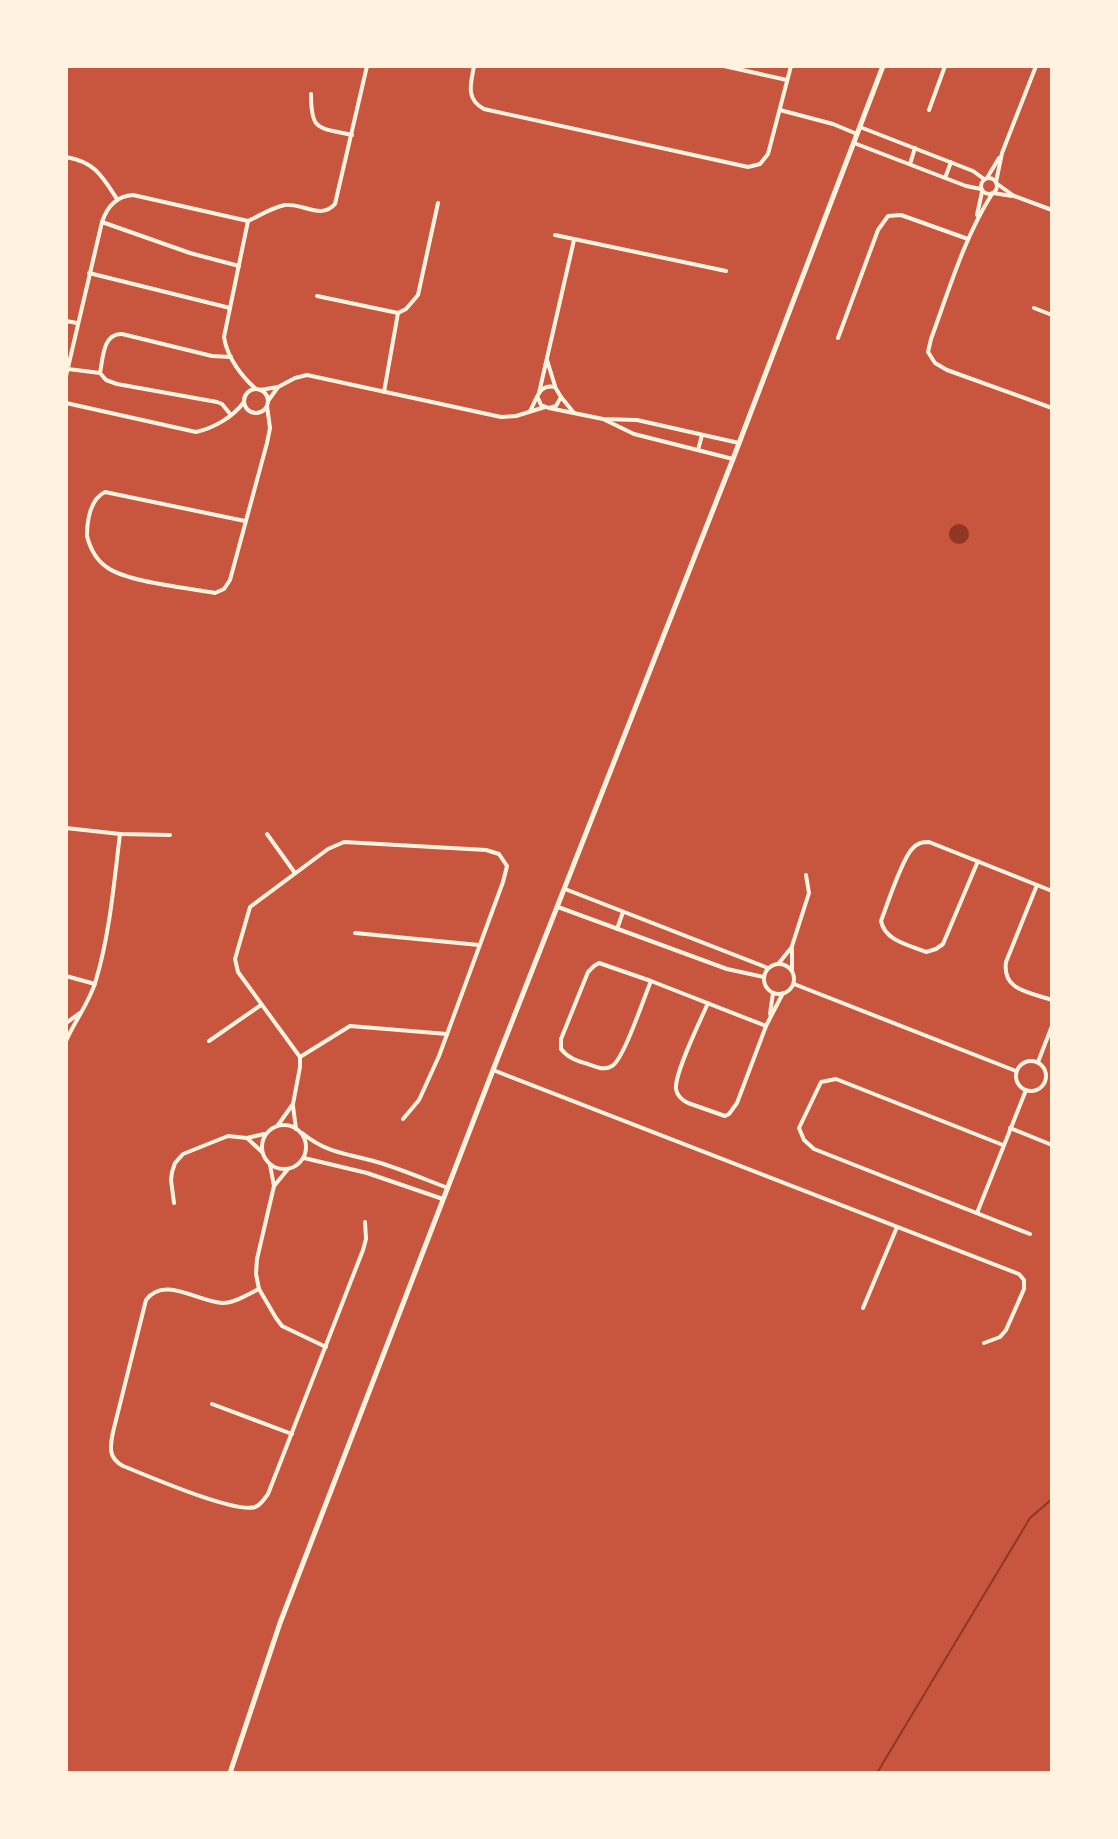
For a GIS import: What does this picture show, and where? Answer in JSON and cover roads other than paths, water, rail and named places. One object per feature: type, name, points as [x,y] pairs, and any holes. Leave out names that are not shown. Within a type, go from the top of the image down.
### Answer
[{"type":"street","points":[[66,376],[102,222],[118,199],[133,195],[248,221],[285,205],[322,212],[333,207],[367,66]]},
{"type":"street","points":[[474,66],[469,91],[475,103],[484,109],[748,167],[760,164],[768,154],[791,66]]},
{"type":"street","points":[[724,66],[787,80]]},
{"type":"street","points":[[230,1773],[280,1623],[883,66]]},
{"type":"street","points":[[929,110],[945,66]]},
{"type":"street","points":[[1036,66],[1002,153],[996,189],[977,217],[928,347],[935,363],[947,370],[1052,408]]},
{"type":"street","points":[[311,94],[315,124],[352,135]]},
{"type":"street","points":[[779,109],[915,148],[993,179],[1014,196]]},
{"type":"street","points":[[854,143],[987,194],[1014,196],[1052,210]]},
{"type":"street","points":[[910,164],[915,148]]},
{"type":"street","points":[[977,217],[981,183],[1002,153]]},
{"type":"street","points":[[66,157],[84,162],[99,171],[118,199]]},
{"type":"street","points":[[945,178],[951,162]]},
{"type":"street","points":[[317,296],[392,313],[406,309],[418,295],[438,203]]},
{"type":"street","points":[[838,338],[878,230],[888,216],[901,215],[968,239]]},
{"type":"street","points":[[245,521],[105,492],[94,501],[87,536],[104,566],[116,573],[215,593],[224,589],[230,580],[267,443],[269,423],[266,394],[244,379],[224,337],[248,221]]},
{"type":"street","points":[[102,222],[190,253],[239,266]]},
{"type":"street","points":[[555,235],[726,271]]},
{"type":"street","points":[[530,411],[538,395],[574,239]]},
{"type":"street","points":[[89,273],[230,308]]},
{"type":"street","points":[[1034,308],[1052,315]]},
{"type":"street","points":[[384,392],[398,313]]},
{"type":"street","points":[[66,321],[77,323]]},
{"type":"street","points":[[100,373],[107,343],[113,334],[212,356],[231,357]]},
{"type":"street","points":[[546,357],[555,387],[574,413]]},
{"type":"street","points":[[68,369],[100,373],[106,380],[117,384],[217,402],[234,413],[259,413],[269,423]]},
{"type":"street","points":[[245,395],[258,389],[278,387],[307,375],[501,417],[556,406],[561,397]]},
{"type":"street","points":[[66,403],[196,432],[234,413],[244,402],[244,379]]},
{"type":"street","points":[[538,395],[547,386],[555,387]]},
{"type":"street","points":[[259,413],[278,387]]},
{"type":"street","points":[[538,395],[539,402],[547,408],[603,419],[637,420],[739,443]]},
{"type":"street","points":[[244,402],[250,411]]},
{"type":"street","points":[[603,419],[634,434],[733,459]]},
{"type":"street","points":[[698,450],[702,435]]},
{"type":"street","points":[[66,828],[170,835]]},
{"type":"street","points":[[66,1041],[95,984],[113,891],[120,834]]},
{"type":"street","points":[[267,834],[295,873]]},
{"type":"street","points":[[296,1129],[293,1104],[300,1057],[238,972],[235,959],[250,907],[333,846],[351,841],[486,850],[499,854],[507,870],[447,1034],[419,1100],[403,1119]]},
{"type":"street","points":[[978,861],[943,944],[926,952],[887,935],[881,921],[907,854],[918,843],[929,842],[978,861],[1052,891]]},
{"type":"street","points":[[768,968],[764,977],[766,986],[773,993],[790,990],[794,984],[792,946],[809,893],[806,875]]},
{"type":"street","points":[[1037,885],[1006,962],[1006,975],[1013,986],[1052,1000]]},
{"type":"street","points":[[565,889],[768,968],[779,964],[792,970]]},
{"type":"street","points":[[558,907],[727,969],[764,977]]},
{"type":"street","points":[[617,929],[623,912]]},
{"type":"street","points":[[355,933],[479,945]]},
{"type":"street","points":[[779,964],[792,946]]},
{"type":"street","points":[[651,981],[623,1051],[613,1066],[598,1068],[564,1053],[561,1039],[584,981],[599,963],[651,981],[766,1026]]},
{"type":"street","points":[[66,976],[95,984]]},
{"type":"street","points":[[794,984],[1016,1071]]},
{"type":"street","points":[[770,1016],[773,993]]},
{"type":"street","points":[[708,1003],[677,1080],[676,1091],[688,1103],[722,1116],[729,1114],[737,1103],[770,1016],[783,993]]},
{"type":"street","points":[[209,1041],[261,1005]]},
{"type":"street","points":[[66,1023],[82,1012]]},
{"type":"street","points":[[300,1057],[350,1026],[447,1034]]},
{"type":"street","points":[[1038,1062],[1052,1026]]},
{"type":"street","points":[[1026,1061],[1038,1062],[1045,1072],[1045,1081],[1037,1090],[1026,1090],[1017,1083],[1016,1071],[1026,1061]]},
{"type":"street","points":[[493,1070],[1016,1273],[1025,1284],[1006,1330],[1000,1337],[984,1343]]},
{"type":"street","points":[[1003,1145],[836,1079],[821,1082],[799,1128],[800,1134],[814,1149],[1030,1234]]},
{"type":"street","points":[[977,1213],[1026,1090]]},
{"type":"street","points":[[174,1203],[171,1180],[179,1158],[228,1136],[247,1138],[266,1133],[278,1125],[293,1104]]},
{"type":"street","points":[[278,1125],[296,1129],[316,1145],[330,1151],[399,1169],[448,1188]]},
{"type":"street","points":[[1010,1128],[1052,1145]]},
{"type":"street","points":[[262,1152],[262,1140],[266,1133]]},
{"type":"street","points":[[270,1165],[280,1169],[297,1166],[304,1158],[306,1143],[302,1133]]},
{"type":"street","points":[[247,1138],[270,1165],[274,1186],[257,1259],[259,1289],[282,1326],[326,1347]]},
{"type":"street","points":[[304,1158],[367,1173],[443,1199]]},
{"type":"street","points":[[274,1186],[288,1169]]},
{"type":"street","points":[[259,1289],[227,1303],[166,1288],[151,1293],[146,1300],[113,1432],[110,1451],[115,1460],[123,1466],[224,1503],[245,1508],[261,1504],[292,1434],[364,1245],[365,1222]]},
{"type":"street","points":[[863,1308],[897,1227]]},
{"type":"street","points":[[212,1404],[292,1434]]},
{"type":"waterway","points":[[877,1773],[1030,1518],[1052,1499]]}]
